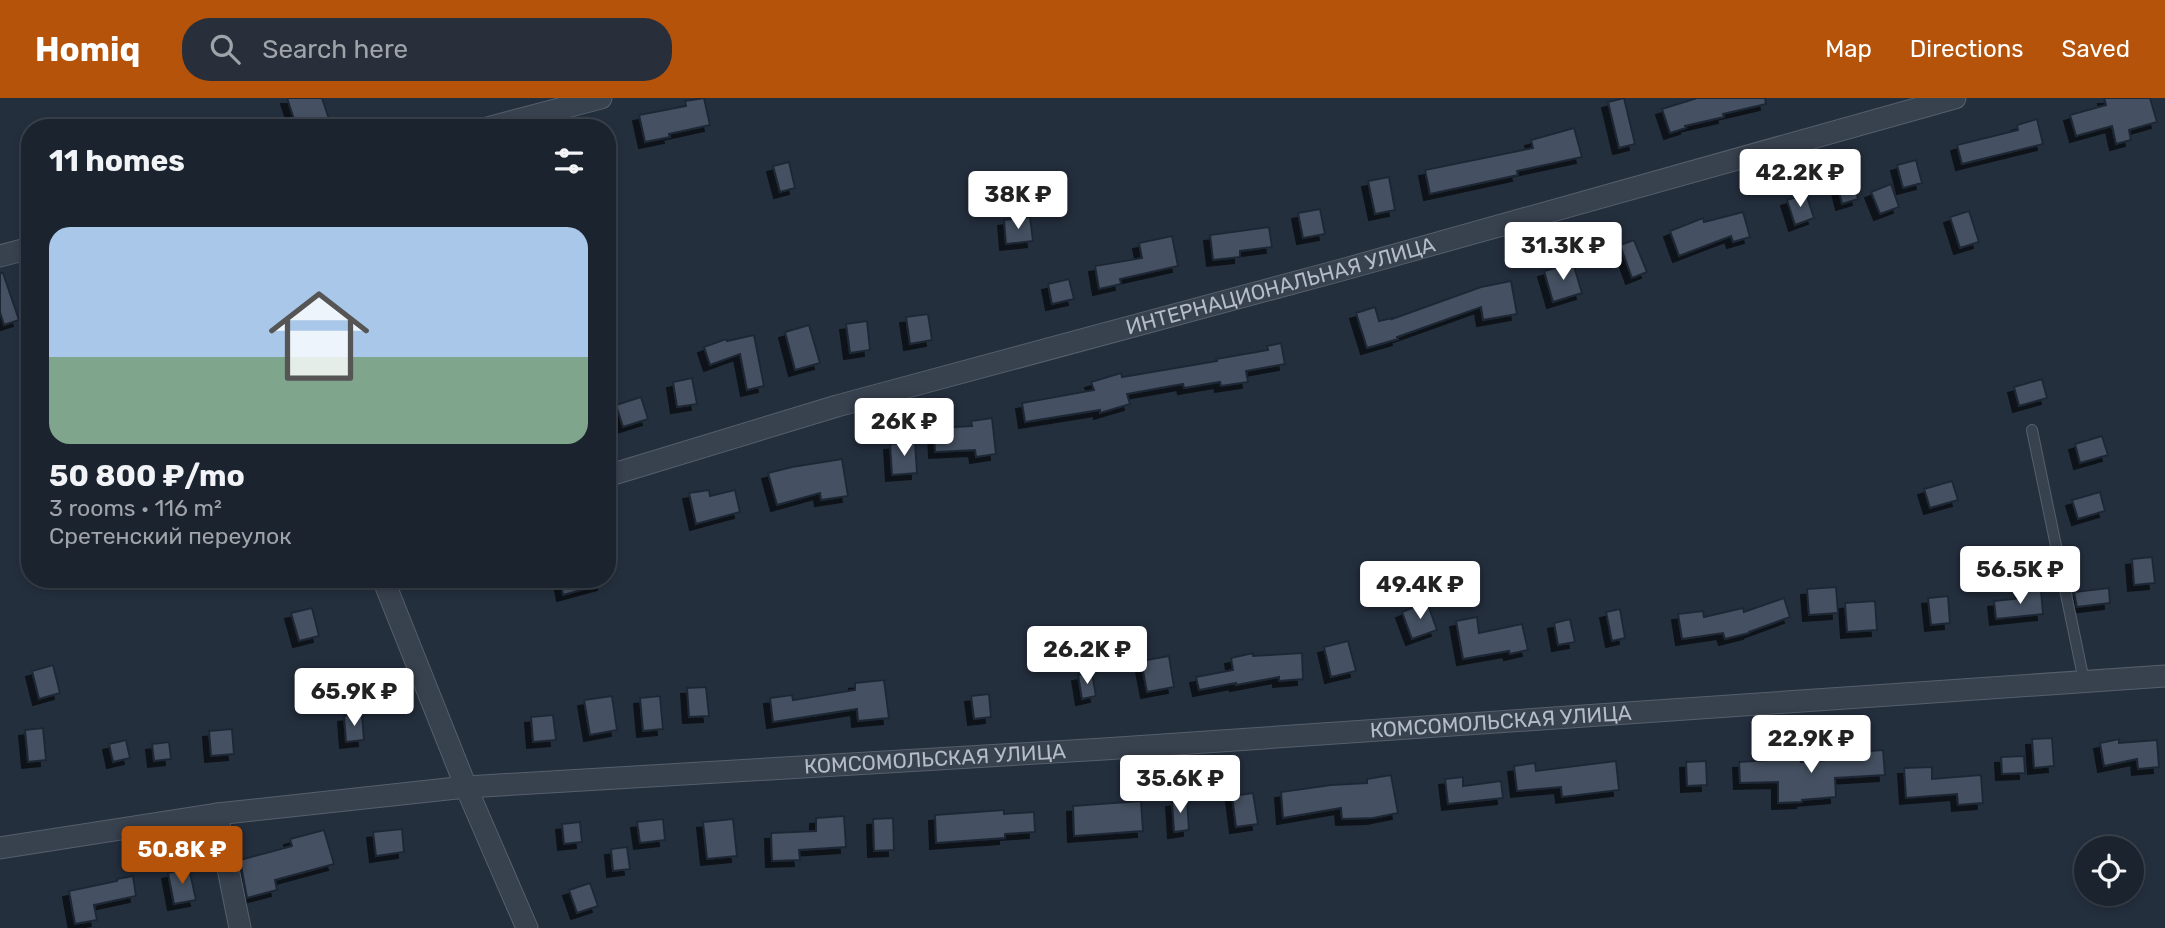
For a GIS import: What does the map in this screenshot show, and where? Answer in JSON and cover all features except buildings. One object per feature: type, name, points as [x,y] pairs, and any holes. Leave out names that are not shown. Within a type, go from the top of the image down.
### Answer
[{"type":"street","points":[[521,119],[601,98]]},
{"type":"street","name":"ИНТЕРНАЦИОНАЛЬНАЯ УЛИЦА","points":[[616,474],[837,406],[1332,273],[1955,98]]},
{"type":"street","points":[[0,256],[21,250]]},
{"type":"street","points":[[387,588],[466,787],[527,928]]},
{"type":"street","name":"КОМСОМОЛЬСКАЯ УЛИЦА","points":[[0,848],[217,814],[466,787],[1104,750],[2165,676]]},
{"type":"street","points":[[217,814],[240,928]]},
{"type":"lane","points":[[2032,430],[2084,681]]}]
